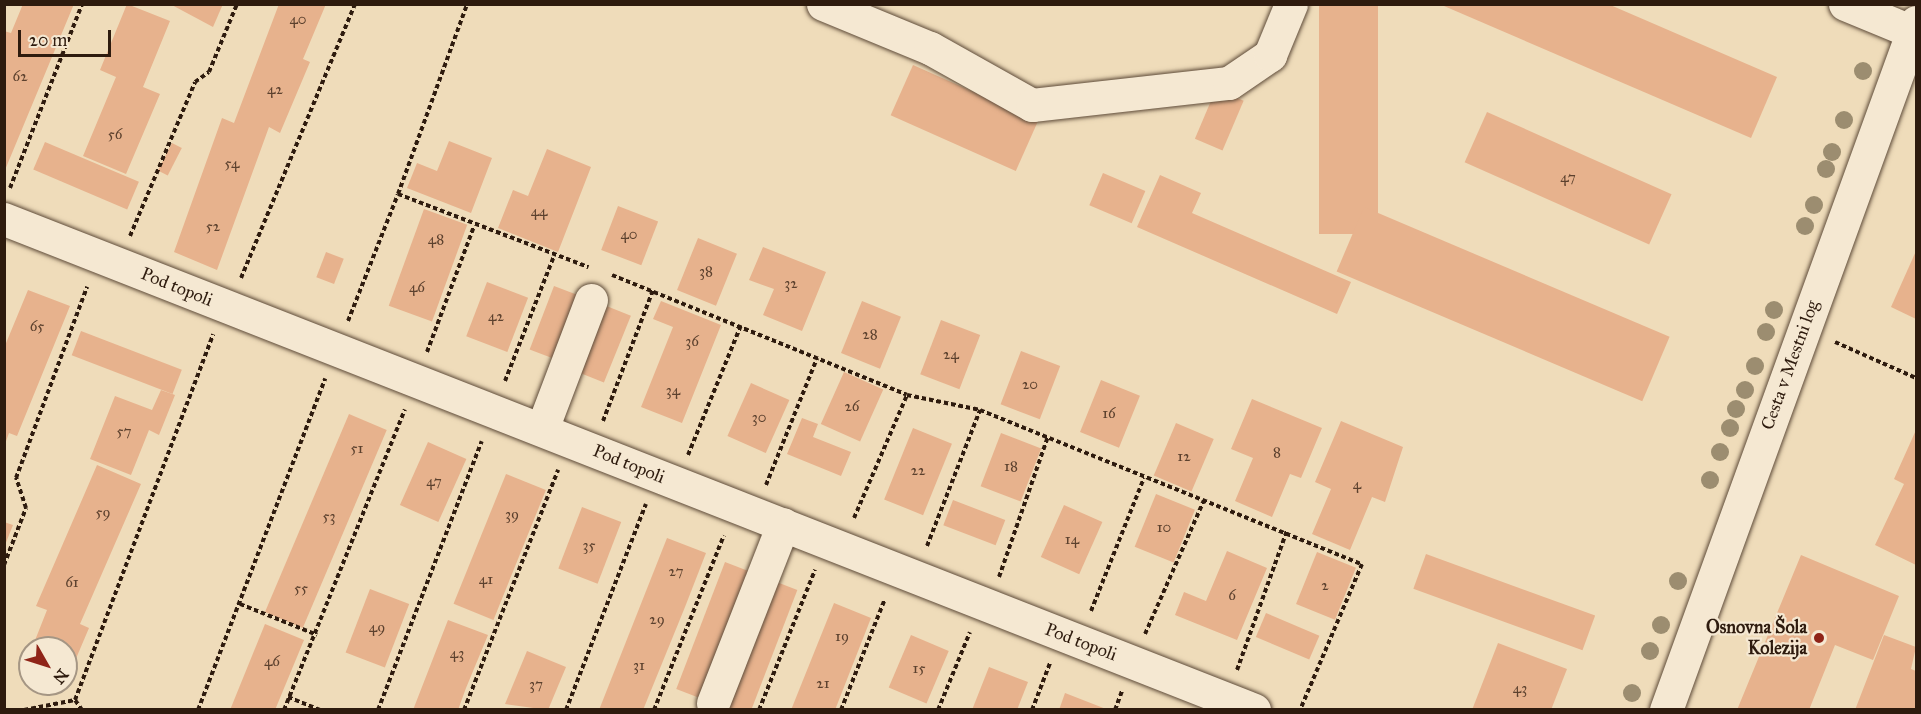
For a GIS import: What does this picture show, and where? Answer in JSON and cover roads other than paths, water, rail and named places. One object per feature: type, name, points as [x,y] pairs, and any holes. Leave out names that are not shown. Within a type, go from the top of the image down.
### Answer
[{"type":"street","points":[[823,4],[930,48],[1032,105],[1229,83],[1270,56],[1291,4]]},
{"type":"street","points":[[1845,4],[1915,27]]},
{"type":"street","name":"Cesta v Mestni log","points":[[1666,710],[1915,27]]},
{"type":"street","name":"Pod topoli","points":[[7,205],[108,260],[1244,706]]},
{"type":"street","points":[[568,440],[596,285]]},
{"type":"street","points":[[713,703],[758,514]]},
{"type":"place","name":"Osnovna Šola Kolezija","points":[[1819,638]]}]
